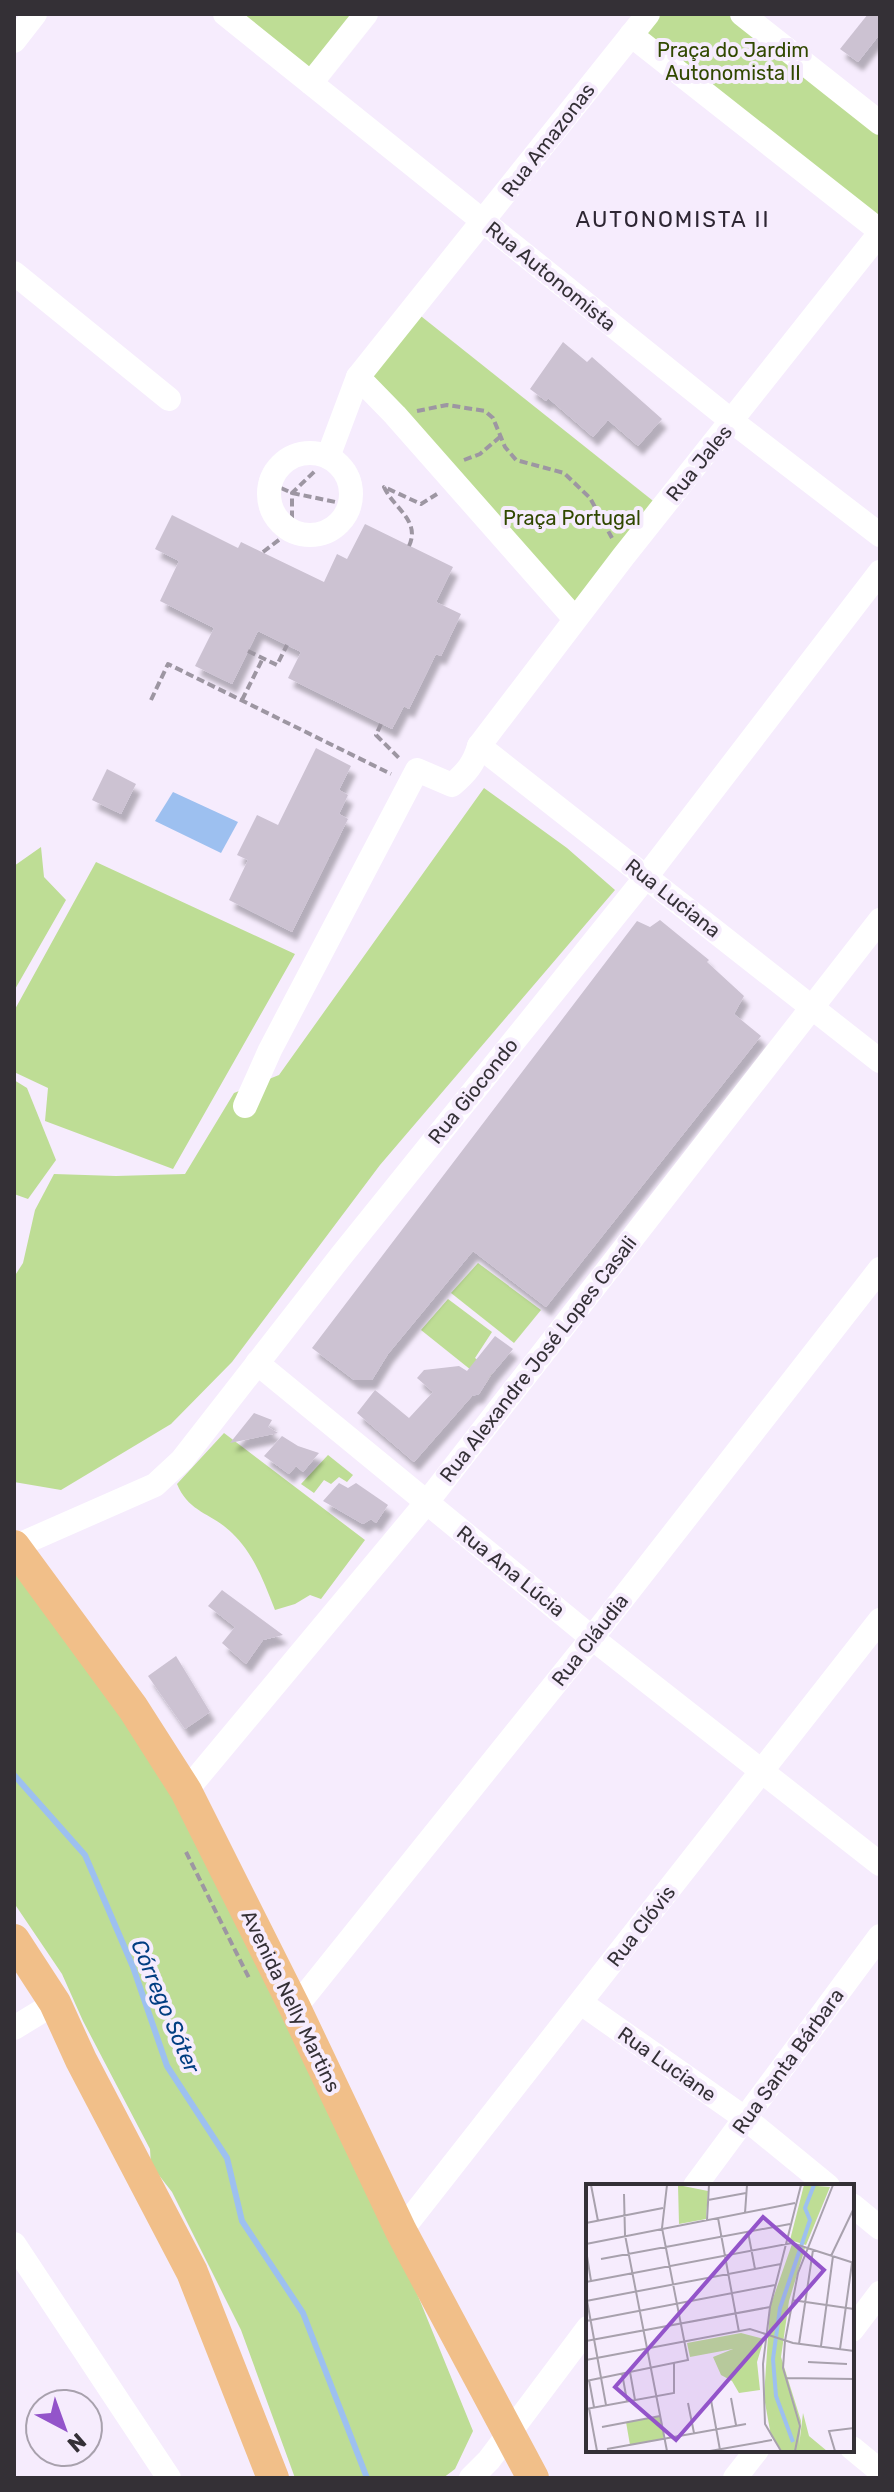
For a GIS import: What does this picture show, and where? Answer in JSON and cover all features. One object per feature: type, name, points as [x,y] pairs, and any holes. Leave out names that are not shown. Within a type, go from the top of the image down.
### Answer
[{"type":"main road","name":"Avenida Nelly Martins","points":[[14,1546],[133,1708],[186,1791],[295,2008],[401,2231],[533,2478]]},
{"type":"main road","points":[[14,1940],[55,2003],[81,2060],[192,2272],[273,2478]]},
{"type":"street","points":[[14,41],[35,14]]},
{"type":"street","name":"Rua Autonomista","points":[[225,14],[733,422],[880,535]]},
{"type":"street","points":[[311,83],[366,14]]},
{"type":"street","name":"Rua Amazonas","points":[[328,457],[358,377],[648,14]]},
{"type":"street","points":[[742,14],[880,123]]},
{"type":"street","points":[[631,35],[880,232]]},
{"type":"street","name":"Rua Jales","points":[[398,806],[417,770],[452,785],[466,774],[484,739],[575,619],[880,232]]},
{"type":"street","points":[[14,273],[169,399]]},
{"type":"street","points":[[358,377],[575,619]]},
{"type":"street","points":[[304,453],[328,457],[346,473],[351,488],[350,505],[343,519],[330,530],[315,535],[299,534],[284,527],[274,515],[269,499],[281,488],[277,469],[289,458],[304,453]]},
{"type":"street","name":"Rua Giocondo","points":[[14,1546],[155,1485],[182,1460],[646,877],[880,572]]},
{"type":"street","name":"Rua Luciana","points":[[484,739],[646,877],[880,1061]]},
{"type":"street","points":[[245,1106],[270,1050],[398,806]]},
{"type":"street","name":"Rua Alexandre José Lopes Casali","points":[[186,1791],[427,1502],[880,920]]},
{"type":"street","name":"Rua Cláudia","points":[[295,2008],[592,1638],[880,1269]]},
{"type":"street","name":"Rua Ana Lúcia","points":[[257,1363],[592,1638],[880,1864]]},
{"type":"street","name":"Rua Clóvis","points":[[401,2231],[880,1620]]},
{"type":"street","name":"Rua Santa Bárbara","points":[[697,2184],[880,1936]]},
{"type":"street","points":[[14,2028],[55,2003]]},
{"type":"street","name":"Rua Luciane","points":[[581,2003],[746,2119],[826,2184]]},
{"type":"street","points":[[854,2207],[880,2228]]},
{"type":"street","points":[[14,2244],[169,2478]]},
{"type":"street","points":[[854,2327],[880,2293]]},
{"type":"street","points":[[471,2478],[586,2331]]},
{"type":"street","points":[[854,2450],[880,2471]]},
{"type":"street","points":[[735,2478],[755,2452]]},
{"type":"path","points":[[395,415],[447,405],[485,411],[493,418],[505,447],[516,460],[564,473],[590,498],[623,557]]},
{"type":"path","points":[[409,546],[414,535],[412,523],[384,487],[421,504],[448,476],[496,443],[501,436]]},
{"type":"path","points":[[281,488],[328,457]]},
{"type":"path","points":[[281,488],[350,505]]},
{"type":"path","points":[[263,552],[292,530],[281,488]]},
{"type":"path","points":[[248,651],[277,665],[287,645]]},
{"type":"path","points":[[242,700],[263,658]]},
{"type":"path","points":[[151,700],[168,664],[397,776],[398,806]]},
{"type":"path","points":[[381,724],[376,735],[404,763]]},
{"type":"path","points":[[181,1843],[251,1982]]},
{"type":"green space","points":[[225,14],[366,14],[311,83]]},
{"type":"green space","name":"Praça do Jardim Autonomista II","points":[[648,14],[742,14],[880,123],[880,231],[631,35]]},
{"type":"green space","name":"Praça Portugal","points":[[412,309],[662,508],[575,619],[358,377]]},
{"type":"green space","points":[[484,788],[567,848],[615,890],[380,1165],[232,1362],[171,1424],[61,1490],[14,1482],[14,1277],[23,1263],[35,1210],[54,1174],[185,1174],[234,1093],[279,1075]]},
{"type":"green space","points":[[41,847],[44,877],[66,900],[14,991],[14,866]]},
{"type":"green space","points":[[96,862],[295,954],[173,1169],[45,1121],[48,1088],[14,1072],[14,1011]]},
{"type":"green space","points":[[14,1080],[27,1088],[56,1160],[28,1199],[14,1194]]},
{"type":"green space","points":[[478,1263],[541,1310],[514,1343],[451,1293]]},
{"type":"green space","points":[[448,1299],[492,1332],[475,1358],[493,1372],[486,1382],[421,1330]]},
{"type":"green space","points":[[224,1433],[365,1540],[321,1599],[310,1595],[275,1610],[258,1569],[240,1541],[224,1526],[194,1507],[182,1494],[177,1484]]},
{"type":"green space","points":[[328,1455],[353,1475],[347,1482],[339,1477],[331,1484],[324,1480],[314,1493],[301,1484]]},
{"type":"green space","points":[[14,1564],[178,1793],[394,2237],[473,2431],[455,2469],[443,2478],[295,2478],[241,2330],[172,2192],[151,2165],[150,2149],[62,1974],[14,1903]]},
{"type":"water","points":[[173,792],[238,822],[221,853],[155,821]]},
{"type":"building","points":[[868,14],[880,14],[880,34],[858,62],[840,49]]},
{"type":"building","points":[[563,342],[587,362],[592,357],[662,419],[638,446],[608,420],[593,437],[548,398],[546,401],[530,389]]},
{"type":"building","points":[[172,515],[238,548],[241,542],[324,582],[337,554],[347,559],[365,524],[453,567],[436,602],[461,614],[441,656],[436,654],[409,709],[404,706],[392,729],[288,678],[301,652],[258,631],[232,684],[195,666],[214,628],[160,601],[179,561],[155,549]]},
{"type":"building","points":[[316,748],[351,766],[339,790],[348,795],[339,814],[348,819],[292,932],[229,900],[248,860],[237,855],[257,815],[278,825]]},
{"type":"building","points":[[107,769],[136,784],[121,814],[92,800]]},
{"type":"building","points":[[660,920],[709,960],[707,962],[744,996],[734,1014],[761,1036],[546,1307],[473,1251],[388,1354],[372,1380],[354,1380],[312,1348],[637,921],[650,927]]},
{"type":"building","points":[[495,1336],[513,1349],[479,1394],[472,1396],[414,1462],[357,1413],[375,1390],[409,1418],[433,1392],[417,1378],[424,1370],[459,1366],[467,1371]]},
{"type":"building","points":[[254,1413],[272,1420],[268,1427],[278,1433],[230,1443]]},
{"type":"building","points":[[282,1436],[298,1446],[319,1453],[303,1472],[296,1466],[289,1474],[264,1456]]},
{"type":"building","points":[[339,1483],[348,1488],[356,1483],[388,1505],[376,1523],[371,1519],[363,1524],[323,1501]]},
{"type":"building","points":[[222,1590],[283,1635],[263,1640],[246,1664],[222,1643],[235,1627],[208,1606]]},
{"type":"building","points":[[176,1656],[210,1712],[185,1729],[148,1676]]},
{"type":"waterway","name":"Córrego Sóter","points":[[14,1775],[85,1855],[133,1967],[167,2066],[227,2158],[242,2221],[303,2313],[367,2478]]},
{"type":"district","name":"AUTONOMISTA II","points":[[673,219]]}]
